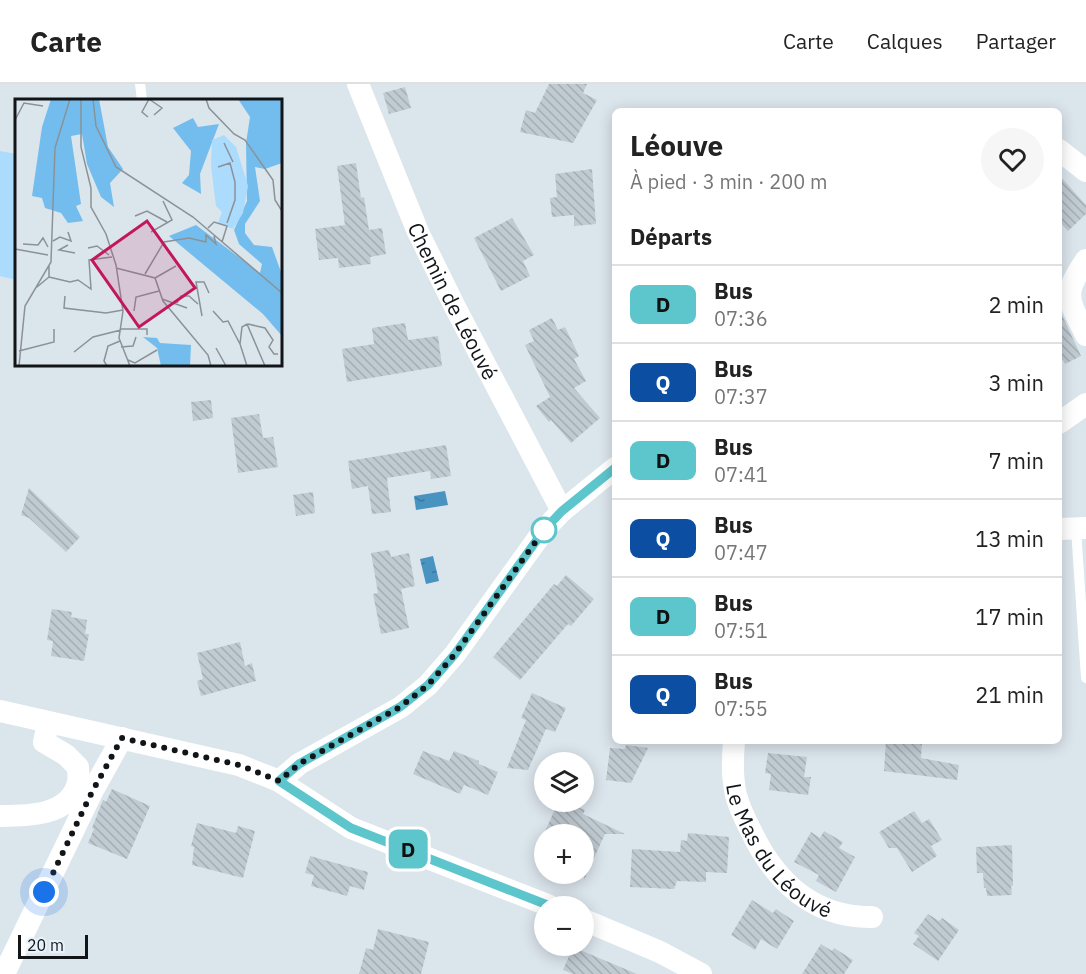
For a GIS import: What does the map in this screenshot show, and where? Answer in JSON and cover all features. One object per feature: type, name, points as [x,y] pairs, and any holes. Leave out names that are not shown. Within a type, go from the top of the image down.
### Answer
[{"type":"street","name":"Chemin de Léouvé","points":[[358,84],[418,232],[562,511]]},
{"type":"street","points":[[1062,152],[1086,171]]},
{"type":"street","points":[[1086,260],[1074,277],[1069,291],[1070,302],[1086,335]]},
{"type":"street","points":[[1062,421],[1086,404]]},
{"type":"street","points":[[279,781],[299,764],[400,707],[428,685],[455,654],[544,530],[562,511],[612,470]]},
{"type":"street","points":[[0,711],[239,765],[279,781],[351,828],[534,900]]},
{"type":"street","points":[[0,816],[24,816],[60,808],[70,798],[78,782],[78,768],[66,755],[44,742],[48,723]]},
{"type":"street","points":[[4,974],[92,792],[122,738]]},
{"type":"street","name":"Le Mas du Léouvé","points":[[735,744],[734,784],[745,819],[763,856],[785,883],[819,907],[850,918],[872,917]]},
{"type":"street","points":[[594,924],[660,952],[701,974]]},
{"type":"lane","points":[[140,84],[142,99]]},
{"type":"lane","points":[[1074,529],[1086,678]]},
{"type":"shaded area","points":[[0,151],[15,154],[15,280],[0,276]]},
{"type":"water","points":[[445,491],[448,505],[416,510],[414,496]]},
{"type":"water","points":[[433,556],[439,581],[426,584],[420,559]]},
{"type":"building","points":[[549,84],[587,84],[583,93],[597,100],[573,143],[520,132],[526,110],[535,113]]},
{"type":"building","points":[[405,87],[411,108],[389,114],[383,93]]},
{"type":"building","points":[[356,163],[369,230],[382,228],[386,254],[370,257],[371,264],[339,268],[338,258],[319,260],[315,229],[345,225],[337,166]]},
{"type":"building","points":[[592,169],[596,224],[574,226],[574,215],[552,217],[550,198],[557,197],[555,174]]},
{"type":"building","points":[[1062,178],[1086,205],[1086,214],[1068,231],[1062,224]]},
{"type":"building","points":[[512,218],[534,255],[523,261],[530,276],[501,291],[474,238]]},
{"type":"building","points":[[1062,315],[1081,356],[1065,364]]},
{"type":"building","points":[[552,318],[558,330],[565,327],[579,356],[574,359],[586,381],[574,388],[600,418],[571,443],[536,406],[550,397],[525,345],[534,341],[529,330]]},
{"type":"building","points":[[405,323],[408,340],[438,336],[442,366],[347,382],[342,349],[374,344],[372,328]]},
{"type":"building","points":[[211,400],[213,418],[193,421],[191,402]]},
{"type":"building","points":[[259,414],[263,438],[273,437],[278,467],[238,473],[231,418]]},
{"type":"building","points":[[446,445],[451,476],[431,479],[430,471],[387,478],[391,512],[372,514],[368,486],[352,489],[348,461]]},
{"type":"building","points":[[29,488],[80,537],[66,552],[29,518],[21,515]]},
{"type":"building","points":[[313,492],[315,513],[296,516],[293,495]]},
{"type":"building","points":[[389,550],[391,557],[409,553],[415,586],[401,589],[409,628],[381,634],[373,594],[378,593],[371,553]]},
{"type":"building","points":[[566,575],[594,599],[571,626],[568,624],[520,680],[493,657],[554,584],[557,586]]},
{"type":"building","points":[[52,609],[72,612],[71,617],[87,620],[85,634],[89,634],[84,661],[51,656],[53,641],[47,640]]},
{"type":"building","points":[[240,642],[245,666],[252,663],[256,681],[201,696],[197,681],[203,679],[197,653]]},
{"type":"building","points":[[532,693],[566,708],[555,732],[546,729],[528,770],[507,768],[526,720],[521,718]]},
{"type":"building","points":[[886,744],[922,744],[921,758],[959,765],[957,780],[884,771]]},
{"type":"building","points":[[626,745],[648,748],[631,783],[606,780],[610,748],[625,749]]},
{"type":"building","points":[[423,751],[449,761],[454,751],[498,772],[488,795],[464,785],[460,794],[413,774]]},
{"type":"building","points":[[768,753],[807,757],[804,777],[811,777],[808,795],[769,790],[771,774],[765,773]]},
{"type":"building","points":[[112,789],[150,806],[127,859],[88,843],[103,800],[106,802]]},
{"type":"building","points":[[914,811],[922,823],[929,819],[942,840],[931,846],[937,856],[912,872],[897,848],[889,848],[879,832]]},
{"type":"building","points":[[554,812],[584,812],[583,814],[625,834],[605,834],[594,858],[594,824],[548,824]]},
{"type":"building","points":[[197,823],[236,833],[238,826],[255,831],[243,878],[192,865],[194,847],[191,846]]},
{"type":"building","points":[[824,831],[843,842],[839,848],[855,857],[836,892],[816,881],[819,875],[794,862],[811,832],[820,838]]},
{"type":"building","points":[[688,833],[729,837],[727,873],[706,872],[706,882],[677,881],[674,889],[630,887],[632,849],[680,852],[681,840],[687,841]]},
{"type":"building","points":[[1012,845],[1012,895],[987,896],[983,873],[977,873],[976,847]]},
{"type":"building","points":[[310,856],[368,872],[364,890],[350,886],[347,896],[311,886],[314,875],[305,873]]},
{"type":"building","points":[[752,900],[773,913],[776,909],[794,921],[777,949],[761,939],[755,950],[731,935]]},
{"type":"building","points":[[928,914],[939,921],[942,918],[959,930],[938,961],[913,944],[919,936],[914,933]]},
{"type":"building","points":[[378,929],[429,942],[421,974],[359,974],[366,948],[373,950]]},
{"type":"building","points":[[821,944],[832,951],[834,948],[853,960],[844,974],[802,974]]},
{"type":"building","points":[[569,956],[594,956],[637,974],[573,974],[563,970]]},
{"type":"bus line","name":"D","points":[[534,900],[351,828],[279,781],[299,764],[400,707],[428,685],[455,654],[544,530],[562,511],[612,470]]},
{"type":"route","points":[[44,892],[92,792],[122,738],[239,765],[279,781],[299,764],[400,707],[428,685],[455,654],[544,530]]}]
